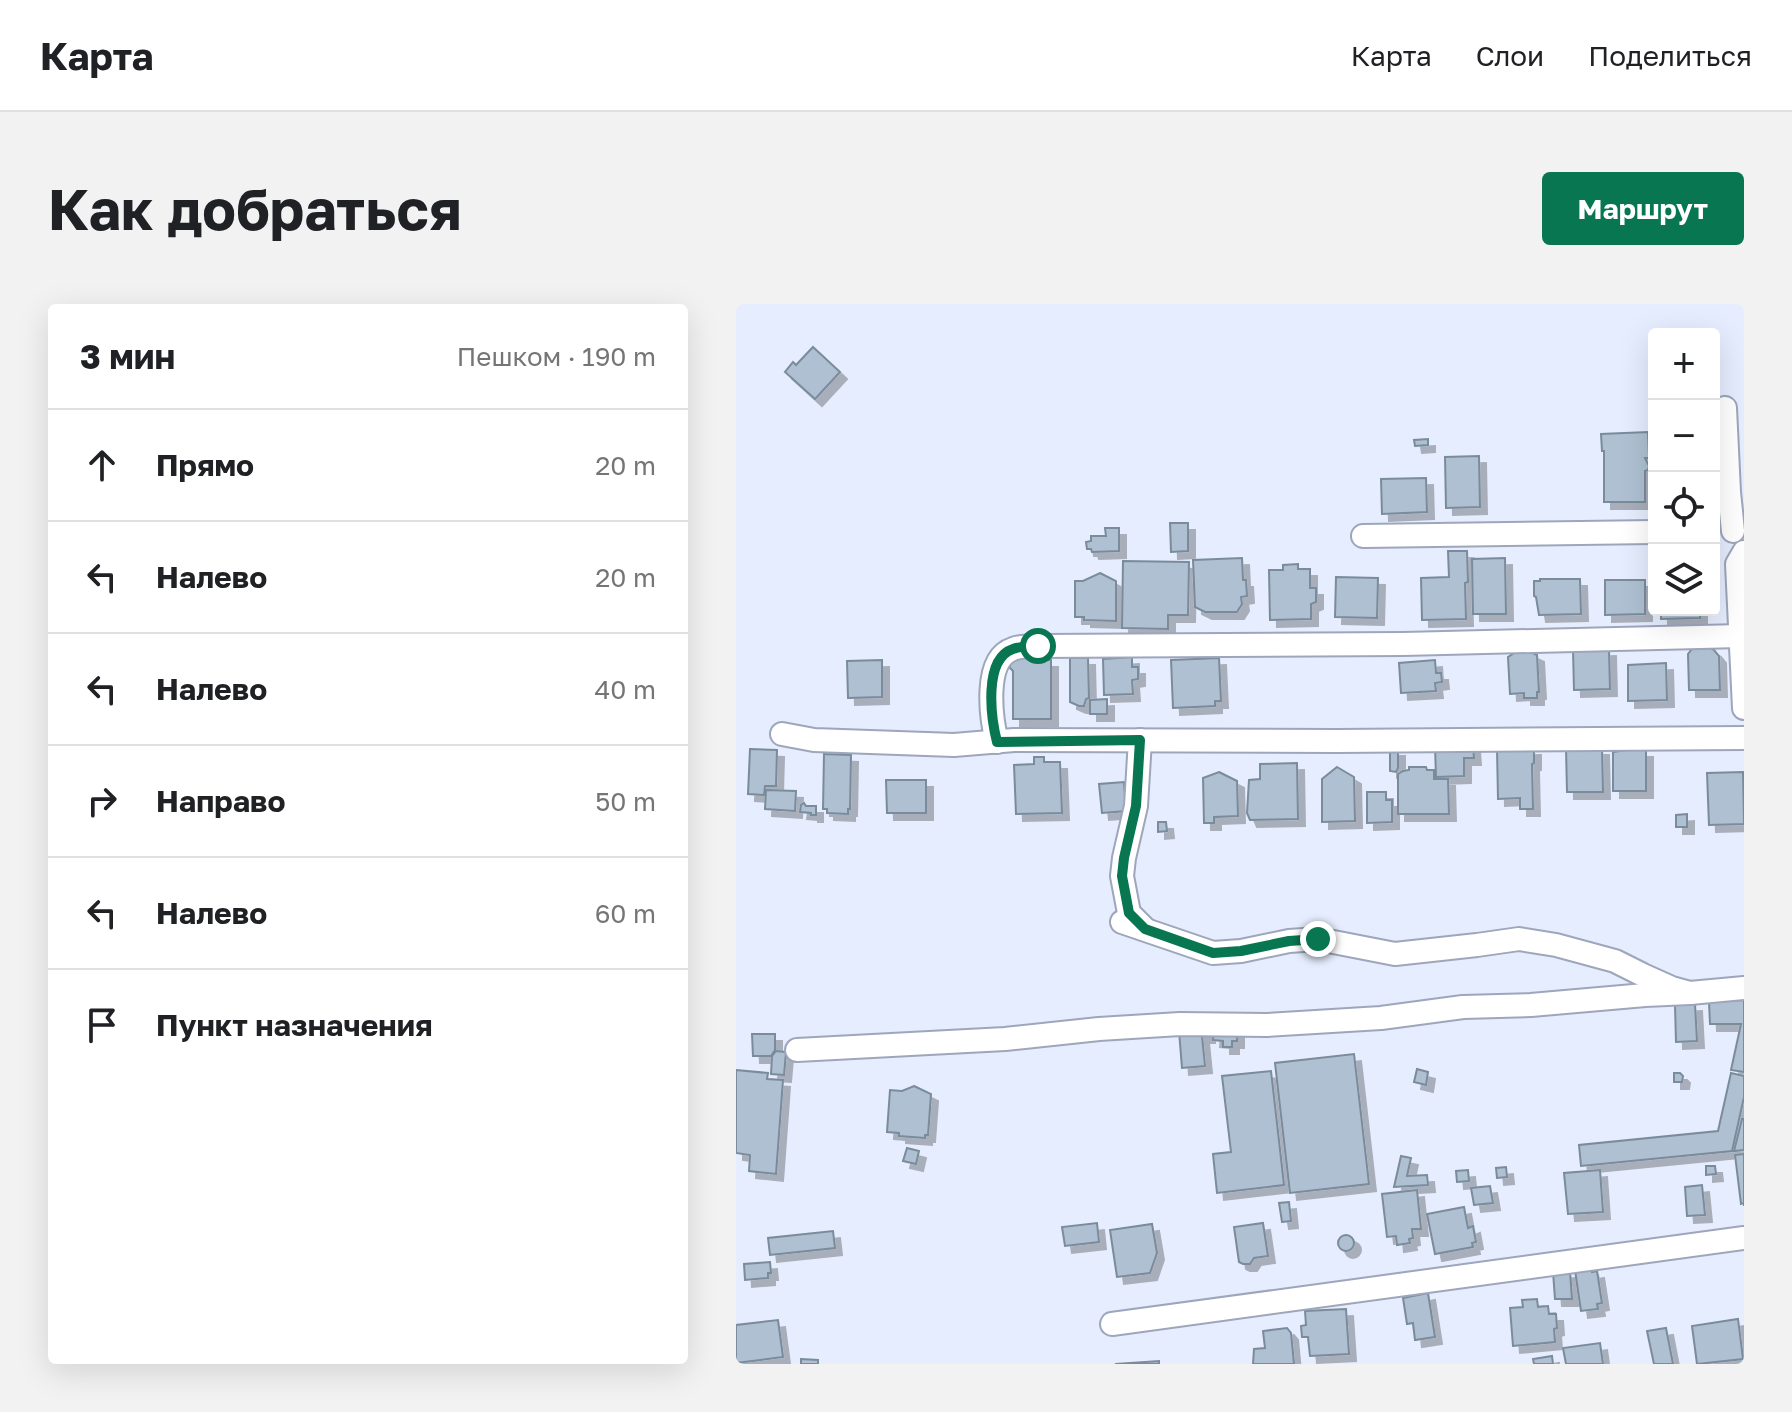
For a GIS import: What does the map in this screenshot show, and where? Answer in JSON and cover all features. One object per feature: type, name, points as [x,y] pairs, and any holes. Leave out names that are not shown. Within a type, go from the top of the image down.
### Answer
[{"type":"street","points":[[1725,408],[1730,536]]},
{"type":"street","points":[[1363,536],[1648,532]]},
{"type":"street","points":[[1744,552],[1737,564],[1744,708]]},
{"type":"street","points":[[997,742],[992,697],[995,666],[999,658],[1012,649],[1038,646],[1403,644],[1741,636]]},
{"type":"street","points":[[782,734],[814,740],[954,745],[1140,740],[1744,738]]},
{"type":"street","points":[[1140,740],[1136,806],[1122,876],[1129,913],[1145,929]]},
{"type":"street","points":[[1122,922],[1213,953],[1318,939],[1395,954],[1519,939],[1556,945],[1615,961],[1690,993]]},
{"type":"street","points":[[797,1050],[1005,1039],[1180,1024],[1267,1025],[1381,1018],[1463,1007],[1531,1005],[1744,988]]},
{"type":"street","points":[[1112,1324],[1744,1238]]},
{"type":"building","points":[[813,347],[840,372],[815,399],[785,372]]},
{"type":"building","points":[[1648,432],[1645,502],[1604,502],[1601,434]]},
{"type":"building","points":[[1428,439],[1428,445],[1415,446],[1414,440]]},
{"type":"building","points":[[1479,456],[1480,507],[1446,508],[1445,457]]},
{"type":"building","points":[[1426,478],[1427,512],[1382,514],[1381,479]]},
{"type":"building","points":[[1170,523],[1188,523],[1188,551],[1171,552]]},
{"type":"building","points":[[1105,528],[1119,528],[1119,551],[1092,552],[1087,549],[1086,542],[1091,541],[1091,536],[1106,536]]},
{"type":"building","points":[[1448,551],[1467,551],[1466,619],[1422,620],[1421,578],[1449,577]]},
{"type":"building","points":[[1242,558],[1247,596],[1241,597],[1242,604],[1237,612],[1205,612],[1195,607],[1193,560]]},
{"type":"building","points":[[1505,558],[1506,614],[1473,614],[1472,559]]},
{"type":"building","points":[[1123,561],[1189,562],[1188,615],[1168,615],[1168,629],[1122,628]]},
{"type":"building","points":[[1298,564],[1298,569],[1310,569],[1310,588],[1316,588],[1311,619],[1270,620],[1269,570],[1283,570],[1283,565]]},
{"type":"building","points":[[1100,573],[1116,581],[1116,621],[1075,617],[1075,581],[1083,581]]},
{"type":"building","points":[[1336,577],[1378,578],[1377,618],[1335,617]]},
{"type":"building","points":[[1580,579],[1581,614],[1539,615],[1534,581]]},
{"type":"building","points":[[1605,580],[1645,580],[1645,614],[1605,615]]},
{"type":"building","points":[[1661,616],[1700,616],[1700,618],[1661,619]]},
{"type":"building","points":[[1695,645],[1705,645],[1719,656],[1720,690],[1689,690],[1688,654]]},
{"type":"building","points":[[1522,648],[1537,655],[1537,698],[1524,698],[1524,693],[1510,694],[1508,657]]},
{"type":"building","points":[[1609,649],[1610,689],[1574,690],[1573,650]]},
{"type":"building","points":[[1028,653],[1040,660],[1051,660],[1051,719],[1013,719],[1013,671],[1009,660]]},
{"type":"building","points":[[1132,657],[1132,667],[1138,667],[1138,679],[1132,680],[1133,694],[1104,695],[1103,659]]},
{"type":"building","points":[[1070,658],[1088,658],[1089,698],[1084,706],[1070,702]]},
{"type":"building","points":[[1219,658],[1221,701],[1215,701],[1215,706],[1173,708],[1171,660]]},
{"type":"building","points":[[882,660],[882,697],[848,698],[847,661]]},
{"type":"building","points":[[1435,660],[1436,673],[1441,673],[1442,682],[1435,683],[1436,691],[1401,693],[1399,663]]},
{"type":"building","points":[[1666,663],[1667,700],[1628,701],[1628,665]]},
{"type":"building","points":[[1107,699],[1107,714],[1090,714],[1090,700]]},
{"type":"building","points":[[1473,745],[1474,758],[1464,758],[1464,776],[1436,777],[1435,746]]},
{"type":"building","points":[[1534,748],[1533,809],[1520,809],[1520,798],[1498,799],[1497,749]]},
{"type":"building","points":[[1566,748],[1602,748],[1603,792],[1567,792]]},
{"type":"building","points":[[750,749],[777,750],[776,786],[765,786],[764,795],[748,794]]},
{"type":"building","points":[[1390,749],[1398,749],[1396,772],[1390,771]]},
{"type":"building","points":[[1646,750],[1646,791],[1613,791],[1613,752]]},
{"type":"building","points":[[824,754],[851,755],[848,814],[827,813],[827,809],[823,809]]},
{"type":"building","points":[[1034,757],[1044,757],[1044,762],[1060,762],[1062,813],[1016,814],[1014,765],[1034,764]]},
{"type":"building","points":[[1297,763],[1298,819],[1250,820],[1247,813],[1249,780],[1260,779],[1260,764]]},
{"type":"building","points":[[1337,767],[1354,777],[1355,821],[1322,822],[1322,779]]},
{"type":"building","points":[[1409,767],[1426,767],[1427,770],[1434,770],[1434,779],[1448,779],[1449,814],[1398,814],[1398,774],[1409,770]]},
{"type":"building","points":[[1219,772],[1237,781],[1238,816],[1214,817],[1214,823],[1204,823],[1203,778]]},
{"type":"building","points":[[1743,772],[1744,824],[1709,825],[1707,773]]},
{"type":"building","points":[[886,780],[926,780],[926,813],[887,813]]},
{"type":"building","points":[[1124,782],[1126,811],[1102,813],[1099,784]]},
{"type":"building","points":[[766,790],[796,791],[795,811],[765,809]]},
{"type":"building","points":[[1367,792],[1386,792],[1386,800],[1392,800],[1392,822],[1367,823]]},
{"type":"building","points":[[804,803],[806,806],[816,806],[816,815],[800,812]]},
{"type":"building","points":[[1687,814],[1687,827],[1676,827],[1676,815]]},
{"type":"building","points":[[1158,822],[1166,822],[1167,831],[1158,832]]},
{"type":"building","points":[[1744,1000],[1744,1072],[1731,1070],[1741,1024],[1710,1024],[1709,1002]]},
{"type":"building","points":[[1695,1004],[1697,1041],[1676,1042],[1675,1005]]},
{"type":"building","points":[[1208,1029],[1208,1036],[1202,1036],[1205,1066],[1182,1068],[1179,1031]]},
{"type":"building","points":[[1214,1030],[1237,1031],[1237,1041],[1232,1041],[1232,1047],[1223,1047],[1223,1041],[1213,1040]]},
{"type":"building","points":[[752,1034],[775,1034],[775,1050],[771,1056],[753,1056]]},
{"type":"building","points":[[776,1051],[786,1052],[784,1075],[771,1074],[772,1056]]},
{"type":"building","points":[[1354,1054],[1369,1184],[1290,1193],[1275,1063]]},
{"type":"building","points":[[1417,1069],[1428,1072],[1426,1085],[1414,1082]]},
{"type":"building","points":[[736,1070],[768,1073],[767,1079],[783,1080],[776,1174],[749,1171],[750,1155],[736,1153]]},
{"type":"building","points":[[1271,1071],[1284,1185],[1217,1193],[1213,1154],[1231,1152],[1222,1076]]},
{"type":"building","points":[[1674,1073],[1683,1076],[1682,1082],[1674,1082]]},
{"type":"building","points":[[1731,1073],[1744,1076],[1744,1097],[1732,1151],[1581,1166],[1579,1145],[1718,1131]]},
{"type":"building","points":[[914,1086],[931,1094],[928,1135],[925,1138],[887,1132],[890,1090],[902,1091]]},
{"type":"building","points":[[1742,1119],[1744,1150],[1734,1151]]},
{"type":"building","points":[[907,1148],[919,1151],[916,1164],[903,1161]]},
{"type":"building","points":[[1744,1154],[1744,1203],[1741,1204],[1735,1155]]},
{"type":"building","points":[[1401,1156],[1411,1158],[1407,1176],[1427,1175],[1428,1185],[1394,1187]]},
{"type":"building","points":[[1706,1166],[1715,1166],[1716,1174],[1706,1175]]},
{"type":"building","points":[[1506,1167],[1507,1177],[1497,1178],[1496,1168]]},
{"type":"building","points":[[1468,1170],[1469,1181],[1457,1182],[1456,1171]]},
{"type":"building","points":[[1600,1170],[1603,1212],[1568,1214],[1564,1173]]},
{"type":"building","points":[[1702,1185],[1705,1215],[1687,1216],[1685,1187]]},
{"type":"building","points":[[1490,1186],[1493,1203],[1474,1205],[1471,1188]]},
{"type":"building","points":[[1417,1190],[1421,1229],[1412,1229],[1410,1243],[1397,1245],[1396,1236],[1387,1237],[1382,1194]]},
{"type":"building","points":[[1289,1202],[1291,1221],[1282,1222],[1279,1203]]},
{"type":"building","points":[[1464,1207],[1468,1228],[1473,1226],[1476,1242],[1472,1243],[1473,1247],[1435,1254],[1427,1214]]},
{"type":"building","points":[[1097,1223],[1099,1242],[1065,1246],[1062,1227]]},
{"type":"building","points":[[1263,1223],[1268,1256],[1254,1258],[1250,1264],[1239,1262],[1234,1227]]},
{"type":"building","points":[[1152,1224],[1157,1253],[1150,1273],[1117,1277],[1110,1230]]},
{"type":"building","points":[[833,1231],[835,1248],[770,1255],[768,1238]]},
{"type":"building","points":[[1346,1235],[1352,1237],[1352,1249],[1346,1251],[1340,1249],[1338,1243],[1340,1237]]},
{"type":"building","points":[[770,1262],[768,1278],[745,1280],[744,1264]]},
{"type":"building","points":[[1591,1268],[1592,1272],[1597,1271],[1602,1303],[1597,1304],[1598,1309],[1581,1311],[1575,1270]]},
{"type":"building","points":[[1570,1271],[1572,1299],[1555,1299],[1553,1272]]},
{"type":"building","points":[[1428,1293],[1435,1337],[1415,1340],[1413,1323],[1407,1324],[1403,1298]]},
{"type":"building","points":[[1537,1299],[1538,1307],[1548,1306],[1549,1314],[1556,1314],[1555,1342],[1513,1346],[1510,1308],[1523,1307],[1522,1300]]},
{"type":"building","points":[[1346,1309],[1349,1354],[1310,1356],[1308,1337],[1302,1337],[1301,1326],[1306,1325],[1305,1311]]},
{"type":"building","points":[[1738,1319],[1743,1359],[1697,1364],[1692,1326]]},
{"type":"building","points":[[778,1320],[783,1357],[736,1363],[736,1325]]},
{"type":"building","points":[[1287,1328],[1291,1333],[1294,1364],[1253,1364],[1254,1349],[1265,1348],[1263,1331]]},
{"type":"building","points":[[1666,1328],[1673,1364],[1654,1364],[1647,1331]]},
{"type":"building","points":[[1600,1343],[1603,1364],[1566,1364],[1563,1348]]},
{"type":"building","points":[[1552,1356],[1553,1364],[1534,1364],[1533,1359]]},
{"type":"building","points":[[801,1359],[818,1360],[818,1364],[801,1364]]},
{"type":"building","points":[[1159,1361],[1159,1364],[1115,1364]]},
{"type":"route","points":[[1038,646],[1012,649],[999,658],[995,666],[992,697],[997,742],[1140,740],[1136,806],[1122,876],[1129,913],[1145,929],[1213,953],[1318,939]]}]
